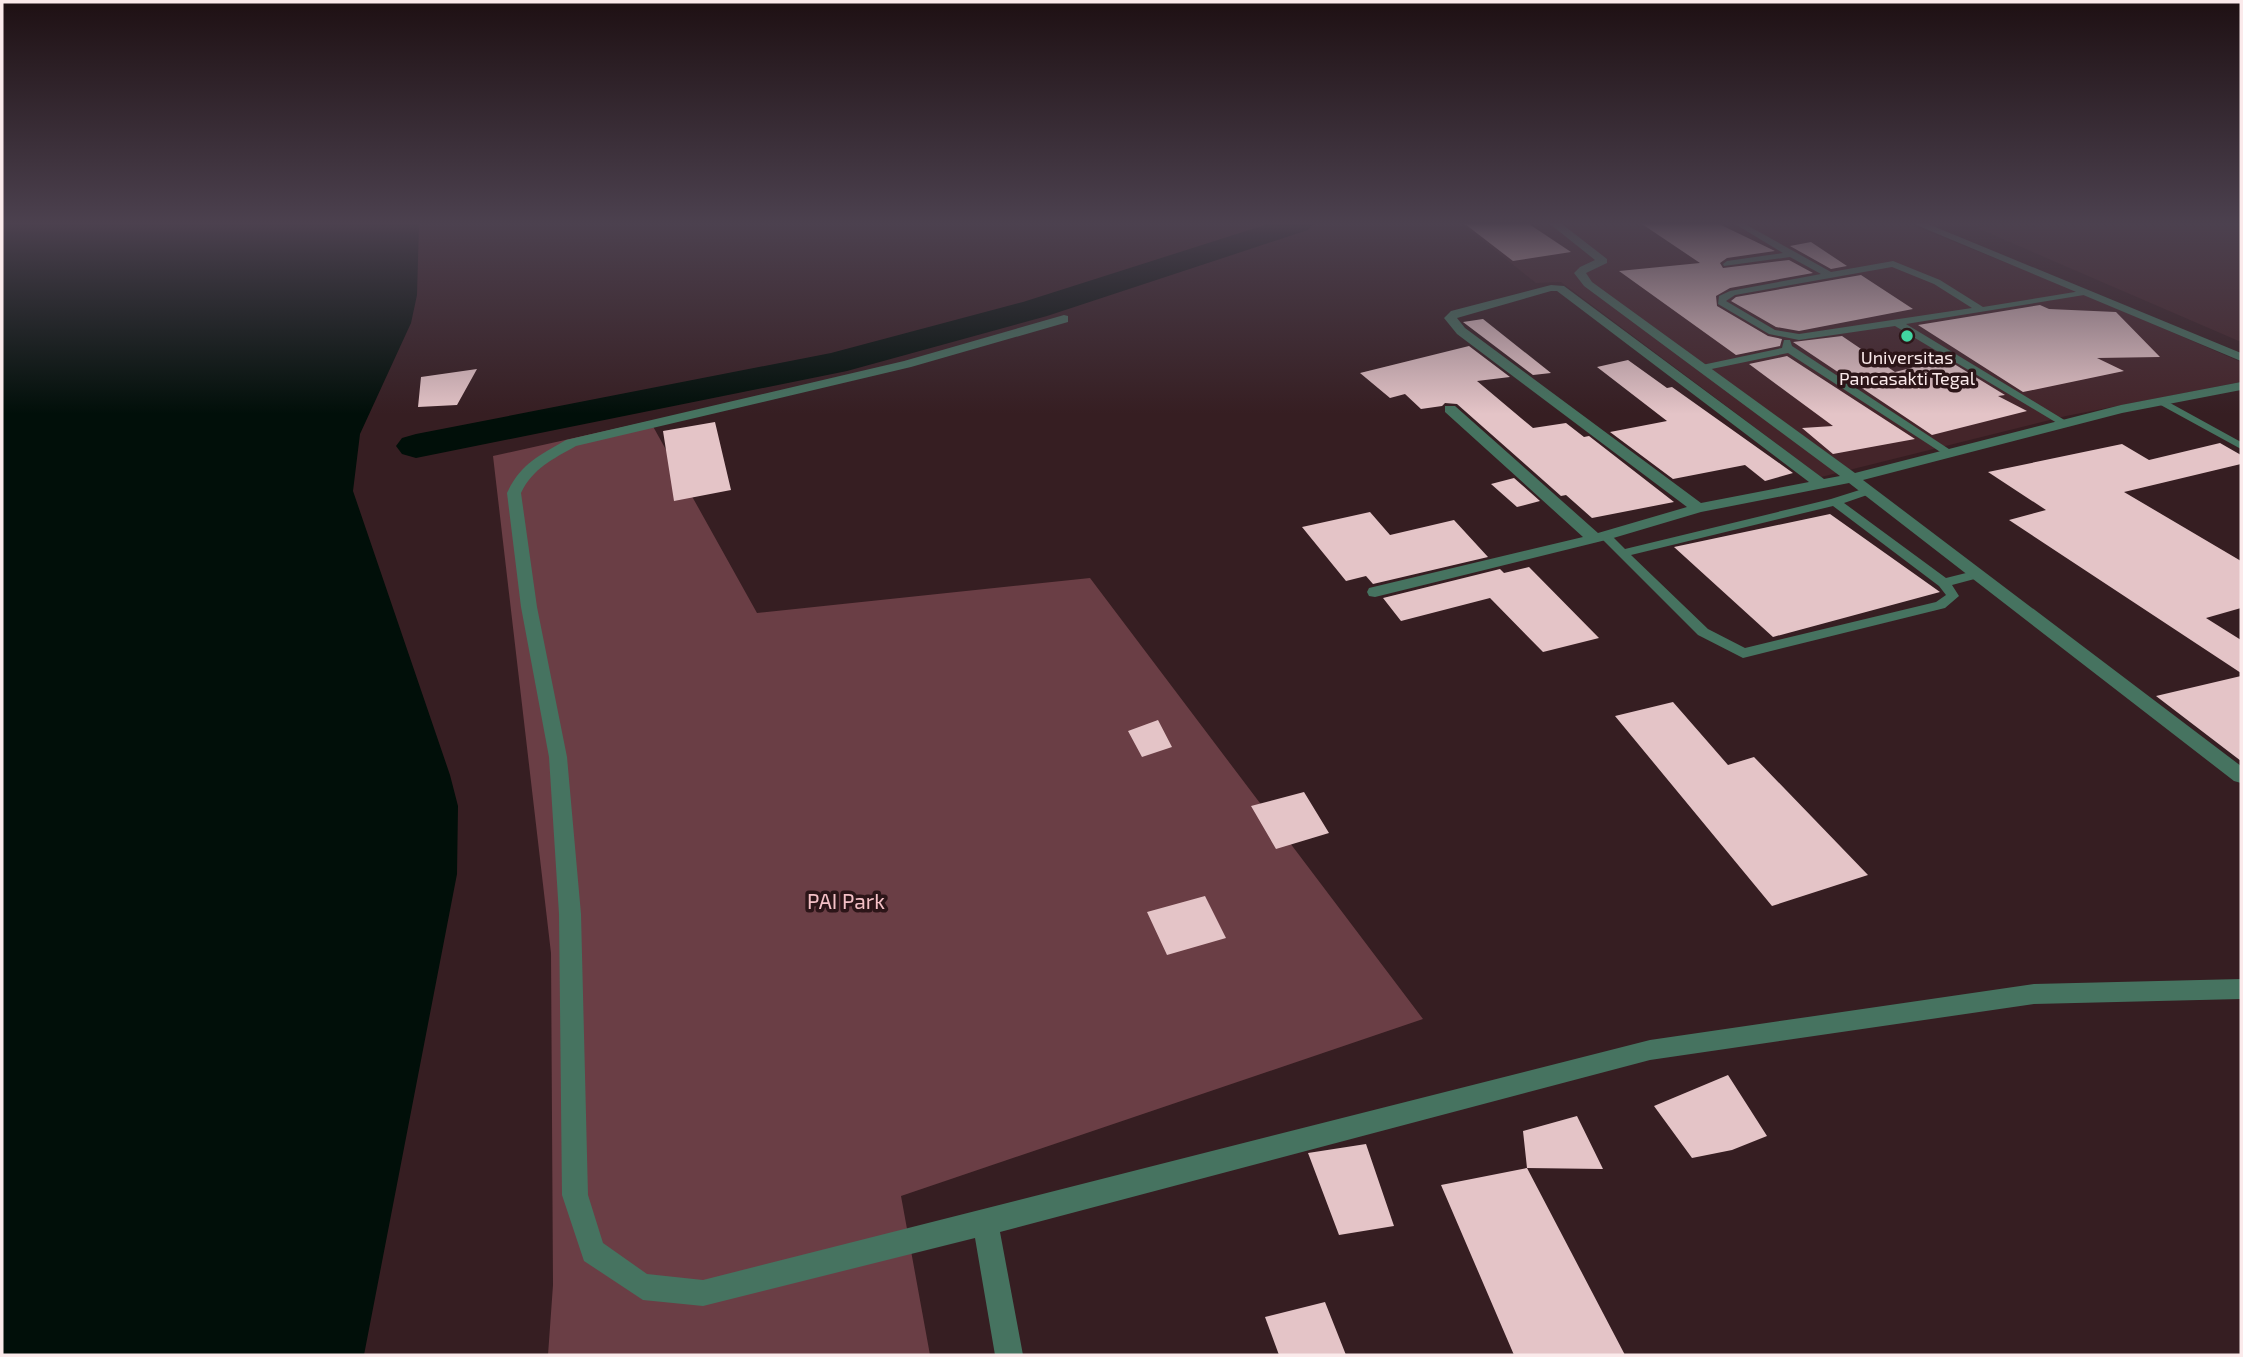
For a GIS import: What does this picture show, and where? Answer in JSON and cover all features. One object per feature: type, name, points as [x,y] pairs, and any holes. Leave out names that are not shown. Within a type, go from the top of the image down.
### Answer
[{"type":"street","points":[[1593,287],[1853,478],[2241,776]]},
{"type":"street","points":[[2073,287],[2241,357]]},
{"type":"street","points":[[1698,509],[1461,331],[1450,318],[1455,314],[1551,288],[1560,288],[1821,484]]},
{"type":"street","points":[[1064,319],[907,364],[571,443],[532,466],[522,476],[514,493],[529,607],[558,757],[570,914],[575,1195],[593,1252],[643,1287],[704,1293],[985,1223],[1650,1050],[2034,994],[2241,989]]},
{"type":"street","points":[[1375,592],[1599,537],[1698,509],[1853,478],[2161,401],[2241,386]]},
{"type":"street","points":[[1450,409],[1599,537]]},
{"type":"street","points":[[985,1223],[1009,1355]]},
{"type":"lane","points":[[1766,287],[1733,293],[1722,298],[1721,302],[1745,318],[1784,336],[1799,337],[2084,292]]},
{"type":"lane","points":[[1945,287],[1981,310]]},
{"type":"lane","points":[[1898,323],[2066,424]]},
{"type":"lane","points":[[1784,336],[1788,348],[1949,453]]},
{"type":"lane","points":[[1702,368],[1773,354],[1788,348]]},
{"type":"lane","points":[[2161,401],[2241,446]]},
{"type":"lane","points":[[1623,553],[1835,502],[1870,491]]},
{"type":"lane","points":[[1599,537],[1623,553],[1703,632],[1743,653],[1940,605],[1953,597],[1944,583],[1835,502]]},
{"type":"lane","points":[[1944,583],[1978,574]]},
{"type":"shaded area","points":[[2,287],[417,287],[411,323],[360,434],[353,491],[450,775],[458,806],[457,874],[364,1355],[2,1355]]},
{"type":"shaded area","name":"Universitas Pancasakti Tegal","points":[[1568,287],[2068,287],[2241,362],[2241,382],[2066,416],[1821,477]]},
{"type":"shaded area","points":[[2114,287],[2241,287],[2241,342]]},
{"type":"green space","name":"PAI Park","points":[[650,421],[757,613],[1090,578],[1423,1019],[901,1196],[930,1355],[548,1355],[553,1285],[551,953],[493,456]]},
{"type":"building","points":[[1642,287],[1734,287],[1716,296],[1717,306],[1768,336],[1782,339],[1780,346],[1736,355]]},
{"type":"building","points":[[1791,287],[1880,287],[1913,309],[1799,331],[1776,327],[1731,301],[1736,297]]},
{"type":"building","points":[[2040,305],[2049,309],[2116,312],[2160,357],[2097,358],[2124,371],[2023,392],[1918,325]]},
{"type":"building","points":[[1483,319],[1551,373],[1533,375],[1463,322]]},
{"type":"building","points":[[1842,336],[1895,372],[1946,359],[2005,395],[1998,396],[2027,411],[1932,435],[1793,342]]},
{"type":"building","points":[[1469,346],[1510,377],[1477,381],[1533,428],[1566,423],[1584,437],[1589,436],[1674,502],[1592,518],[1566,495],[1561,496],[1457,404],[1445,403],[1442,406],[1421,409],[1405,394],[1390,398],[1360,373]]},
{"type":"building","points":[[1787,356],[1915,439],[1833,454],[1802,428],[1833,426],[1749,364]]},
{"type":"building","points":[[1628,360],[1667,388],[1672,387],[1793,473],[1765,481],[1745,465],[1673,479],[1610,432],[1667,421],[1597,367]]},
{"type":"building","points":[[477,369],[457,405],[418,407],[421,377]]},
{"type":"building","points":[[715,422],[731,490],[674,501],[663,431]]},
{"type":"building","points":[[2220,443],[2241,455],[2241,464],[2124,492],[2241,561],[2241,608],[2206,618],[2241,640],[2241,673],[2009,520],[2046,510],[1988,472],[2122,444],[2149,460]]},
{"type":"building","points":[[1514,478],[1540,501],[1517,507],[1491,484]]},
{"type":"building","points":[[1370,512],[1390,535],[1454,520],[1488,557],[1373,584],[1366,576],[1346,581],[1302,527]]},
{"type":"building","points":[[1830,514],[1940,592],[1773,637],[1674,547]]},
{"type":"building","points":[[1529,567],[1599,638],[1543,652],[1490,598],[1401,621],[1383,598],[1500,569],[1504,573]]},
{"type":"building","points":[[2241,676],[2241,761],[2156,696]]},
{"type":"building","points":[[1673,702],[1728,765],[1754,757],[1868,875],[1772,906],[1615,716]]},
{"type":"building","points":[[1158,720],[1172,747],[1142,757],[1128,731]]},
{"type":"building","points":[[1304,792],[1329,833],[1276,849],[1251,806]]},
{"type":"building","points":[[1205,896],[1226,938],[1167,955],[1147,912]]},
{"type":"building","points":[[1728,1075],[1767,1136],[1732,1150],[1692,1158],[1654,1106]]},
{"type":"building","points":[[1577,1116],[1603,1169],[1527,1168],[1523,1131]]},
{"type":"building","points":[[1366,1144],[1394,1226],[1339,1235],[1308,1153]]},
{"type":"building","points":[[1527,1168],[1625,1355],[1514,1355],[1441,1185]]},
{"type":"building","points":[[1325,1302],[1346,1355],[1279,1355],[1265,1317]]},
{"type":"waterway","points":[[416,446],[834,363],[1035,309],[1102,287]]},
{"type":"place","name":"Universitas Pancasakti Tegal","points":[[1907,336]]}]
